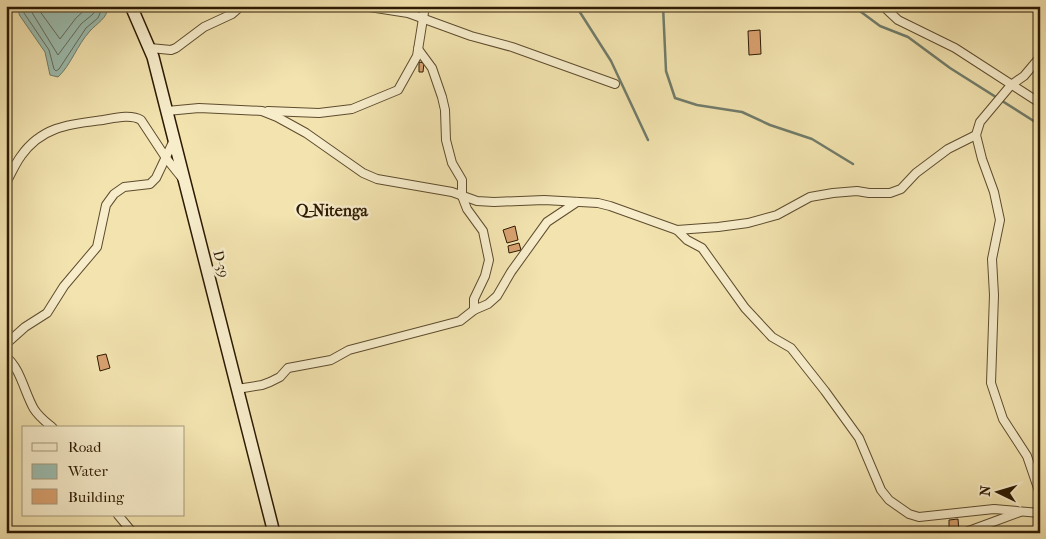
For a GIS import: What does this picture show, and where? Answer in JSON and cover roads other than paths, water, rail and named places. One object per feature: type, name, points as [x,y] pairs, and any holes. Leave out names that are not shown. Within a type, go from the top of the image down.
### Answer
[{"type":"main road","name":"D-39","points":[[131,6],[153,56],[274,533]]},
{"type":"street","points":[[150,48],[171,50],[176,48],[204,27],[232,14],[241,6]]},
{"type":"street","points":[[363,6],[408,13],[472,36],[512,47],[614,84]]},
{"type":"street","points":[[167,111],[199,108],[319,113],[352,109],[398,90],[417,56],[425,6]]},
{"type":"street","points":[[883,6],[898,20],[955,48],[1040,102]]},
{"type":"street","points":[[418,49],[432,68],[442,97],[445,110],[446,140],[452,162],[462,180],[462,196],[467,209],[483,231],[489,260],[485,276],[474,299],[474,310]]},
{"type":"street","points":[[1040,57],[1024,76],[1011,85],[980,122],[976,135],[982,159],[994,192],[1000,220],[992,259],[994,295],[992,383],[1003,418],[1027,456],[1040,494]]},
{"type":"street","points":[[262,111],[306,133],[363,173],[377,179],[443,191],[478,201],[544,200],[610,206],[677,230],[718,228],[748,223],[777,215],[810,197],[833,193],[857,191],[890,193],[901,189],[916,173],[948,149],[976,135]]},
{"type":"street","points":[[6,183],[20,156],[32,143],[52,129],[125,117],[136,117],[142,120],[166,158],[185,182]]},
{"type":"street","points":[[6,344],[25,327],[47,313],[64,286],[97,247],[106,205],[114,194],[124,187],[150,184],[156,178],[174,140]]},
{"type":"street","points":[[237,389],[270,382],[280,377],[288,368],[331,360],[349,350],[460,321],[474,310],[488,304],[497,296],[511,272],[547,222],[577,202]]},
{"type":"street","points":[[677,230],[687,240],[702,248],[745,308],[772,337],[791,348],[825,391],[859,438],[882,490],[889,500],[909,514],[919,517],[994,509],[1040,513]]},
{"type":"street","points":[[6,357],[16,370],[34,409],[41,418],[51,426]]},
{"type":"street","points":[[963,533],[1022,511]]},
{"type":"street","points":[[119,516],[133,533]]},
{"type":"water","points":[[16,6],[108,6],[108,10],[85,37],[67,67],[58,77],[50,75],[45,52],[20,16]]},
{"type":"waterway","points":[[576,6],[611,61],[648,140]]},
{"type":"waterway","points":[[663,6],[666,71],[675,98],[697,105],[742,112],[770,125],[812,139],[853,164]]},
{"type":"waterway","points":[[853,6],[880,26],[908,37],[950,68],[1040,125]]},
{"type":"district","name":"Q-Nitenga","points":[[332,210]]}]
